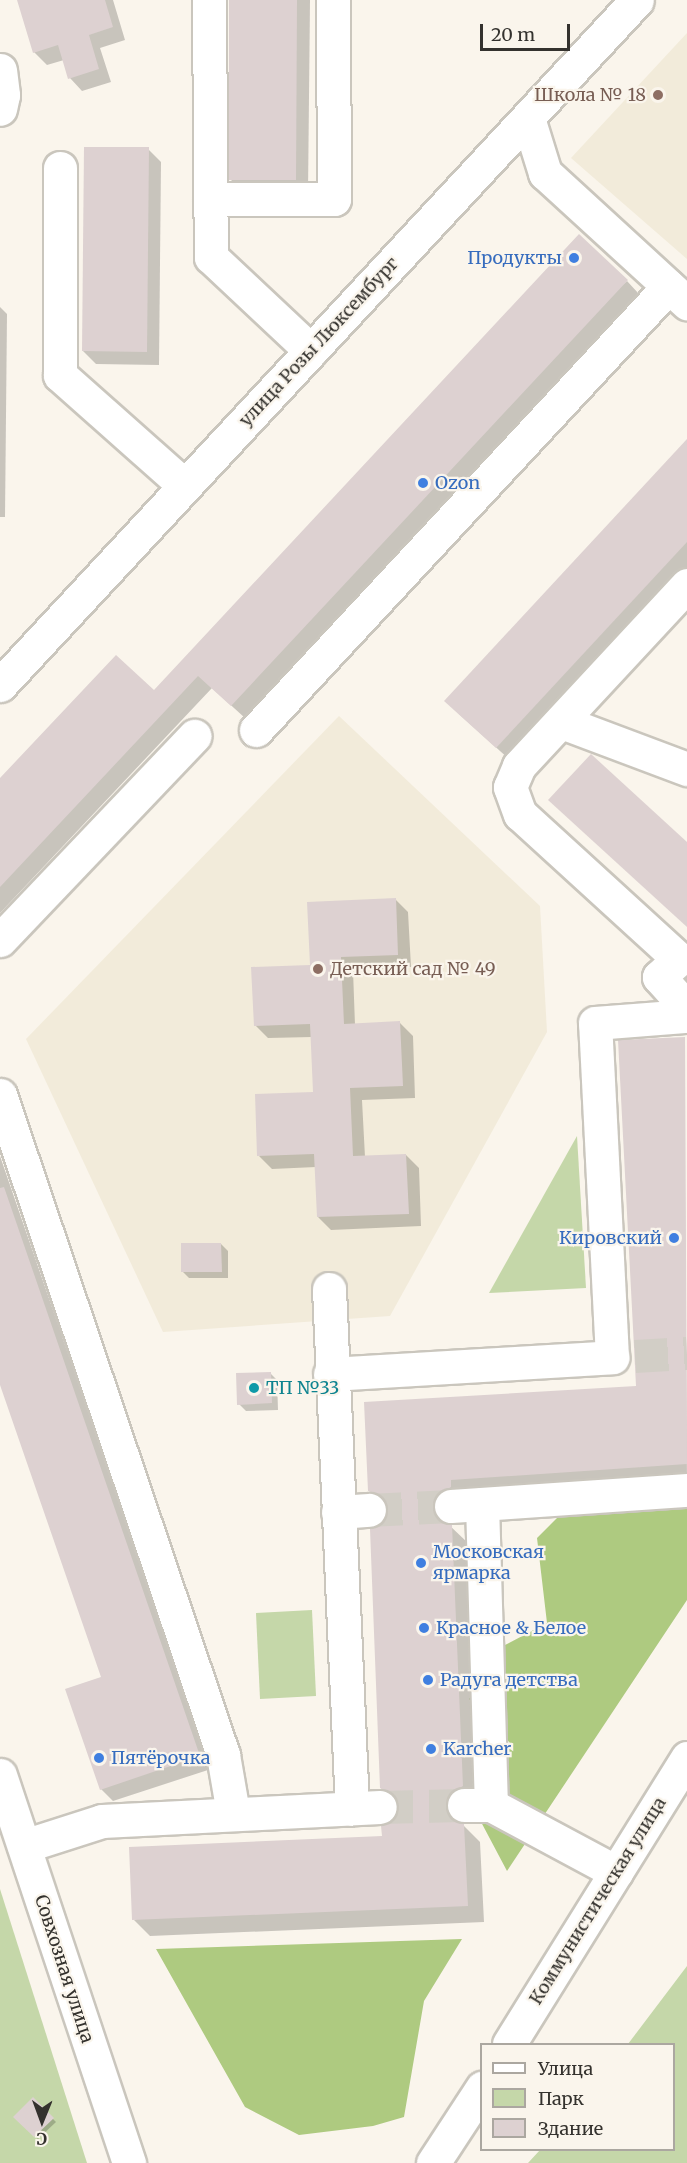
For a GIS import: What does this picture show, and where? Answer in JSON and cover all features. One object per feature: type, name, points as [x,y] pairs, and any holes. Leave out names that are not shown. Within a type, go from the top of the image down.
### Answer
[{"type":"street","points":[[209,0],[210,257],[310,351]]},
{"type":"street","points":[[210,199],[334,199],[333,0]]},
{"type":"street","name":"улица Розы Люксембург","points":[[0,685],[637,0]]},
{"type":"street","points":[[0,69],[3,95],[0,109]]},
{"type":"street","points":[[256,730],[678,295],[545,173],[528,118]]},
{"type":"street","points":[[60,168],[60,375],[185,486]]},
{"type":"street","points":[[687,585],[514,773],[510,787],[514,804],[679,959],[659,977],[687,1008]]},
{"type":"street","points":[[562,722],[687,769]]},
{"type":"street","points":[[0,940],[194,736]]},
{"type":"street","points":[[330,1374],[623,1357],[595,1023],[687,1016]]},
{"type":"street","points":[[0,1095],[219,1744],[233,1813]]},
{"type":"street","points":[[24,1846],[102,1821],[366,1808],[354,1511],[330,1374],[329,1289]]},
{"type":"street","points":[[616,1872],[477,1805],[467,1505],[687,1490]]},
{"type":"street","name":"Коммунистическая улица","points":[[510,2043],[687,1758]]},
{"type":"street","name":"Совхозная улица","points":[[0,1775],[129,2163]]},
{"type":"street","points":[[434,2163],[480,2091]]},
{"type":"shaded area","name":"Школа № 18","points":[[687,33],[687,259],[571,158]]},
{"type":"shaded area","name":"Детский сад № 49","points":[[339,716],[540,906],[547,1032],[390,1316],[163,1332],[26,1039]]},
{"type":"green space","points":[[577,1136],[586,1288],[489,1293]]},
{"type":"green space","points":[[687,1498],[687,1600],[507,1871],[480,1820],[484,1770],[510,1743],[469,1699],[505,1645],[547,1623],[537,1538],[566,1509]]},
{"type":"green space","points":[[312,1610],[316,1696],[260,1699],[256,1613]]},
{"type":"green space","points":[[0,1889],[87,2163],[0,2163]]},
{"type":"green space","points":[[462,1939],[424,2001],[404,2117],[373,2126],[299,2135],[245,2107],[156,1949]]},
{"type":"green space","points":[[687,1966],[687,2163],[528,2163],[539,2151],[675,2151],[675,2043],[629,2043]]},
{"type":"building","points":[[17,0],[105,0],[113,27],[89,35],[99,69],[68,79],[58,45],[33,53]]},
{"type":"building","points":[[229,0],[297,0],[296,180],[229,180]]},
{"type":"building","points":[[84,147],[149,147],[147,352],[82,351]]},
{"type":"building","points":[[579,234],[628,280],[231,706],[198,676],[0,887],[0,778],[116,655],[154,690]]},
{"type":"building","points":[[687,439],[687,542],[496,748],[444,701]]},
{"type":"building","points":[[591,754],[687,842],[687,927],[548,800]]},
{"type":"building","points":[[396,898],[398,955],[341,957],[344,1024],[400,1021],[403,1086],[350,1088],[353,1156],[406,1154],[409,1214],[317,1217],[314,1154],[257,1156],[255,1094],[313,1092],[310,1024],[254,1026],[251,967],[310,965],[307,902]]},
{"type":"building","points":[[685,1037],[687,1464],[451,1480],[451,1487],[434,1498],[436,1517],[452,1525],[463,1786],[448,1795],[445,1806],[454,1821],[464,1824],[468,1906],[132,1920],[129,1847],[382,1836],[381,1826],[396,1816],[396,1797],[380,1788],[370,1529],[380,1525],[388,1508],[378,1494],[368,1491],[364,1402],[636,1386],[618,1040]]},
{"type":"building","points":[[4,1187],[200,1756],[100,1790],[65,1689],[101,1677],[0,1385],[0,1188]]},
{"type":"building","points":[[181,1243],[221,1243],[222,1272],[181,1272]]},
{"type":"building","name":"ТП №33","points":[[271,1372],[272,1403],[237,1405],[236,1373]]},
{"type":"building","points":[[33,2097],[54,2118],[34,2137],[13,2117]]},
{"type":"tunnel","points":[[635,1356],[687,1353]]},
{"type":"tunnel","points":[[369,1510],[451,1506]]},
{"type":"tunnel","points":[[380,1807],[464,1805]]},
{"type":"place","name":"Школа № 18","points":[[658,95]]},
{"type":"place","name":"Продукты","points":[[574,258]]},
{"type":"place","name":"Ozon","points":[[423,483]]},
{"type":"place","name":"Детский сад № 49","points":[[318,969]]},
{"type":"place","name":"Кировский","points":[[674,1238]]},
{"type":"place","name":"ТП №33","points":[[254,1388]]},
{"type":"place","name":"Московская ярмарка","points":[[421,1563]]},
{"type":"place","name":"Красное & Белое","points":[[424,1628]]},
{"type":"place","name":"Радуга детства","points":[[428,1680]]},
{"type":"place","name":"Karcher","points":[[431,1749]]},
{"type":"place","name":"Пятёрочка","points":[[99,1758]]}]
